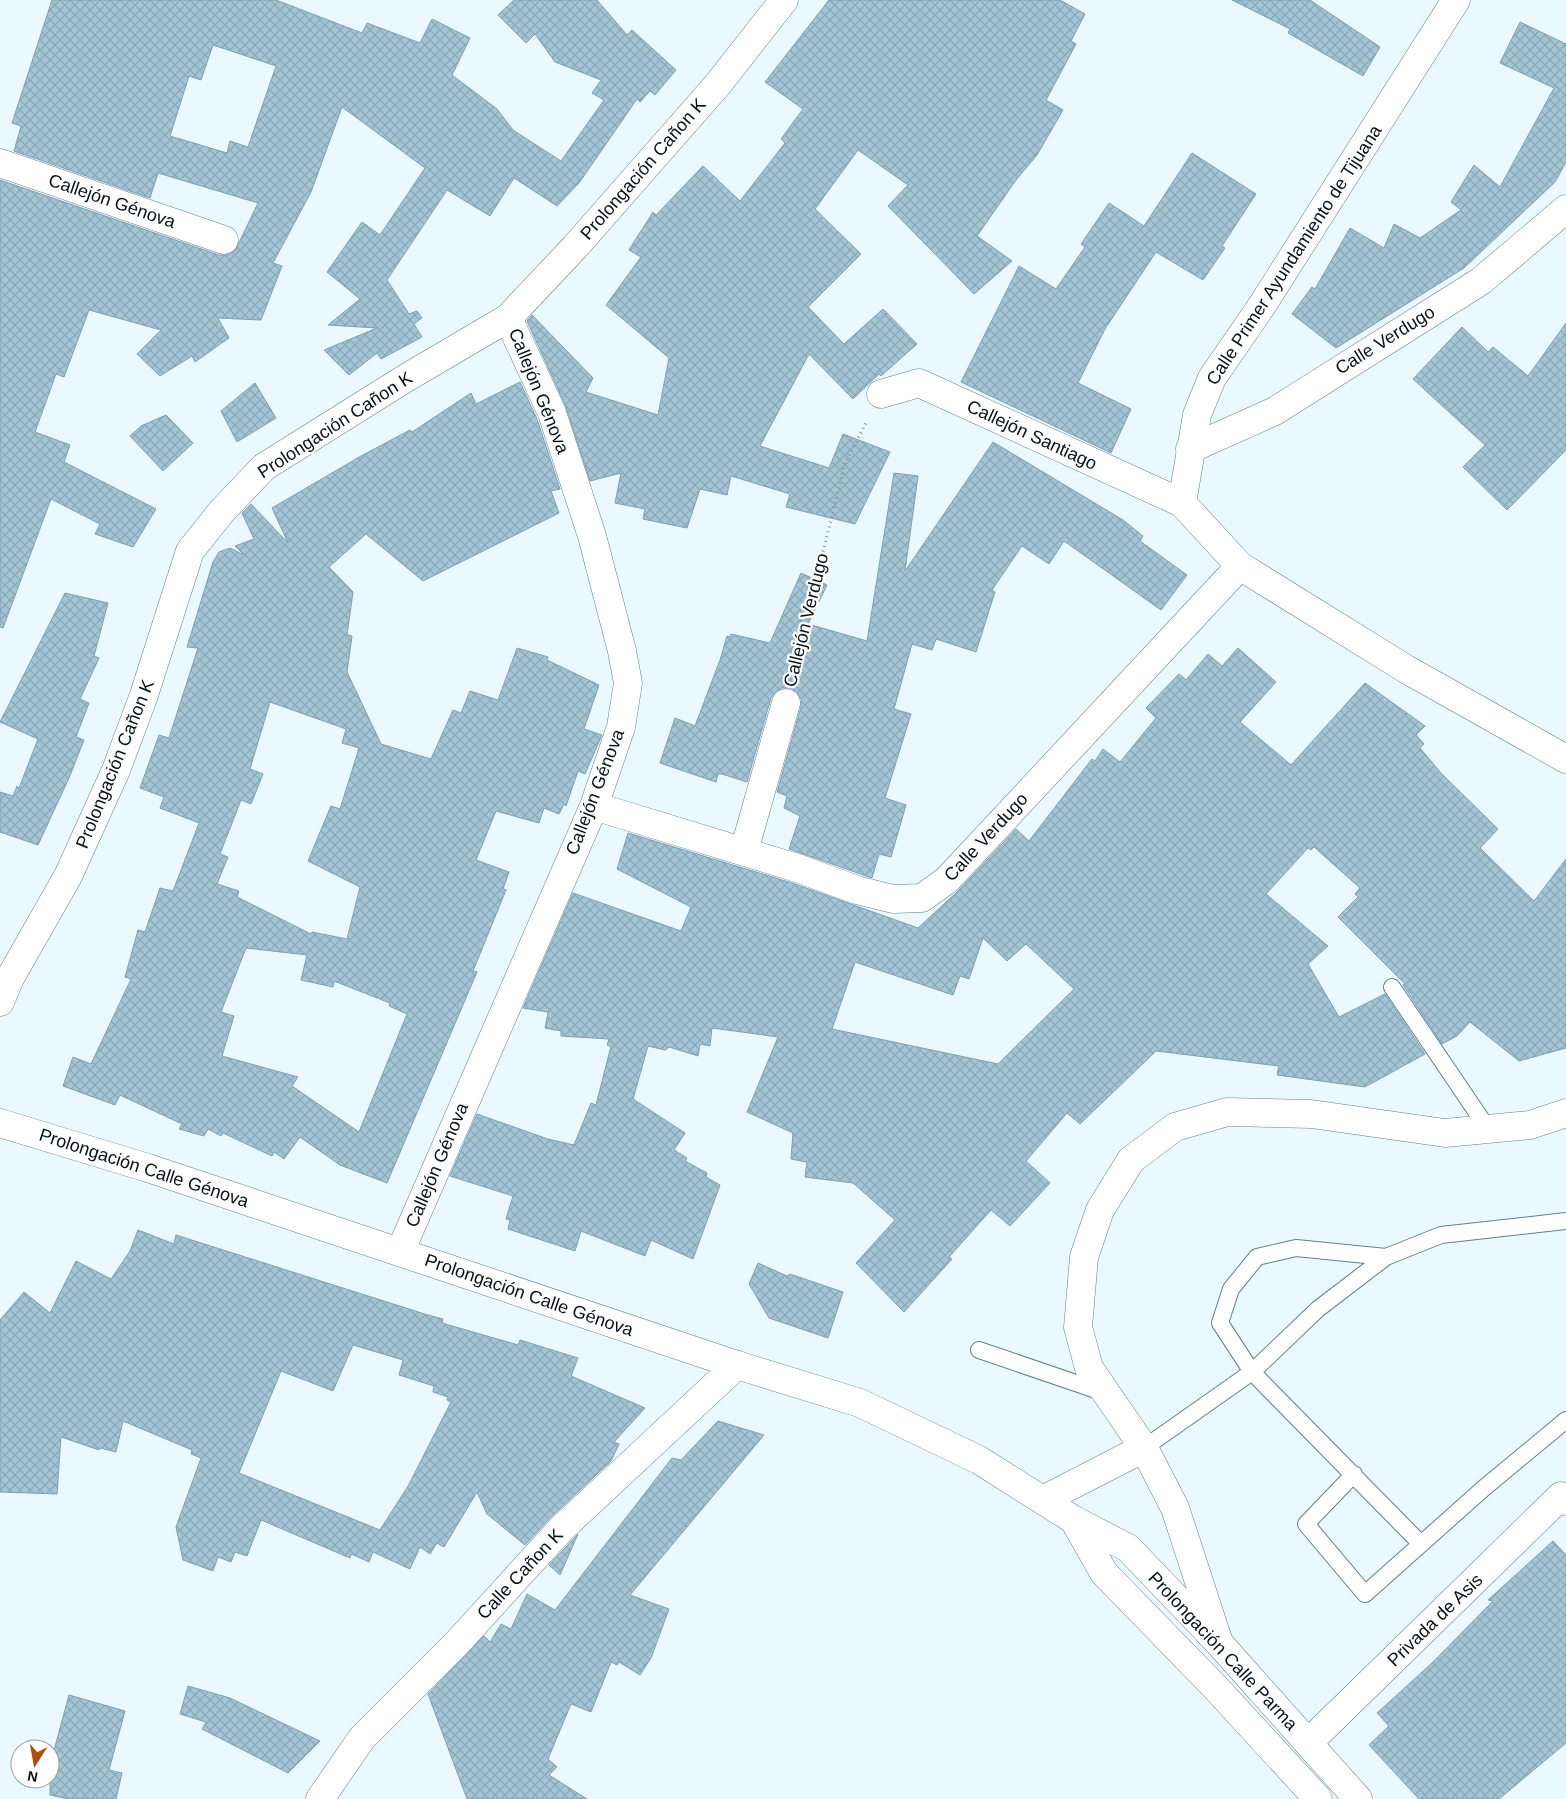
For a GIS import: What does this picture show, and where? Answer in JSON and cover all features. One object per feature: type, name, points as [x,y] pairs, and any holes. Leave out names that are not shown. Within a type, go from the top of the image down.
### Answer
[{"type":"street","name":"Prolongación Cañon K","points":[[0,1002],[10,978],[68,876],[116,770],[144,695],[190,551],[222,511],[264,467],[406,378],[508,318],[576,246],[719,83],[784,0]]},
{"type":"street","name":"Calle Primer Ayundamiento de Tijuana","points":[[1182,503],[1197,415],[1212,378],[1277,282],[1456,0]]},
{"type":"street","name":"Callejón Génova","points":[[0,163],[224,240]]},
{"type":"street","name":"Calle Verdugo","points":[[1190,449],[1275,411],[1481,281],[1566,209]]},
{"type":"street","name":"Callejón Génova","points":[[400,1252],[594,806],[621,728],[628,684],[622,651],[592,536],[552,413],[508,318]]},
{"type":"street","name":"Callejón Santiago","points":[[881,394],[919,383],[1182,503]]},
{"type":"street","points":[[1182,503],[1240,566],[1406,669],[1566,760]]},
{"type":"street","name":"Calle Verdugo","points":[[594,806],[744,851],[866,892],[893,899],[922,898],[947,880],[1240,566]]},
{"type":"street","name":"Callejón Verdugo","points":[[744,851],[786,703]]},
{"type":"street","points":[[1219,1643],[1174,1508],[1144,1448],[1089,1368],[1078,1327],[1084,1257],[1100,1210],[1130,1160],[1175,1127],[1226,1112],[1311,1114],[1444,1133],[1530,1125],[1566,1113]]},
{"type":"street","name":"Prolongación Calle Génova","points":[[0,1123],[148,1168],[737,1366],[860,1403],[979,1460],[1043,1500]]},
{"type":"street","name":"Calle Cañon K","points":[[320,1799],[362,1738],[457,1643],[561,1529],[737,1366]]},
{"type":"street","points":[[1043,1500],[1144,1448]]},
{"type":"street","name":"Privada de Asis","points":[[1308,1743],[1564,1499]]},
{"type":"street","name":"Prolongación Calle Parma","points":[[1043,1500],[1074,1520],[1128,1548],[1219,1643],[1358,1799]]},
{"type":"street","name":"Prolongación Calle Parma","points":[[1074,1520],[1104,1572],[1216,1688],[1310,1796]]},
{"type":"lane","points":[[1392,987],[1488,1129]]},
{"type":"lane","points":[[1144,1448],[1252,1372],[1318,1309],[1386,1256],[1441,1235],[1563,1224]]},
{"type":"lane","points":[[1386,1256],[1296,1248],[1256,1257],[1231,1289],[1220,1323],[1252,1372],[1354,1474],[1420,1544]]},
{"type":"lane","points":[[979,1350],[1105,1393]]},
{"type":"lane","points":[[1354,1474],[1306,1524],[1365,1594],[1420,1544],[1566,1420]]},
{"type":"path","name":"Callejón Verdugo","points":[[786,703],[845,464],[881,394]]},
{"type":"building","points":[[52,0],[276,0],[362,33],[367,23],[420,43],[432,19],[470,38],[452,75],[497,109],[513,130],[561,161],[604,100],[592,93],[601,80],[555,62],[535,34],[526,43],[498,15],[514,0],[597,0],[627,35],[632,30],[676,70],[655,95],[650,91],[640,102],[637,99],[579,183],[557,206],[514,178],[490,216],[447,190],[387,280],[409,314],[417,311],[422,318],[414,324],[422,337],[381,359],[377,353],[349,375],[324,350],[377,328],[328,325],[360,299],[327,272],[362,222],[380,235],[425,168],[342,107],[311,192],[273,263],[282,266],[261,320],[218,318],[229,338],[195,362],[192,356],[160,376],[137,354],[161,330],[89,310],[64,377],[56,374],[35,432],[70,445],[64,462],[156,509],[133,547],[95,534],[100,524],[51,499],[3,628],[0,627],[0,180],[219,255],[227,255],[235,251],[258,203],[158,173],[150,198],[14,151],[21,126],[12,123]],"holes":[[[213,45],[276,66],[248,147],[230,141],[227,153],[170,136],[189,76],[201,80]]]},
{"type":"building","points":[[829,0],[1060,0],[1085,14],[1071,41],[1076,44],[1046,100],[1063,110],[1037,155],[1016,180],[977,236],[1012,261],[974,294],[888,206],[908,185],[858,150],[815,209],[861,254],[808,307],[844,344],[883,309],[917,344],[881,376],[879,374],[853,399],[809,354],[760,446],[829,468],[843,434],[890,452],[855,524],[786,507],[790,494],[731,476],[727,495],[700,489],[687,528],[643,519],[645,509],[615,503],[621,473],[590,481],[566,407],[527,321],[532,315],[593,378],[586,392],[658,415],[669,358],[606,305],[641,257],[629,250],[653,212],[656,215],[703,166],[740,201],[785,143],[781,139],[803,109],[765,82]]},
{"type":"building","points":[[1232,0],[1310,0],[1380,47],[1363,76],[1288,33],[1290,29]]},
{"type":"building","points":[[1520,22],[1566,44],[1566,162],[1555,182],[1464,268],[1336,348],[1292,314],[1312,287],[1315,289],[1350,228],[1384,248],[1394,224],[1420,238],[1461,210],[1451,202],[1474,165],[1500,187],[1554,88],[1500,63]]},
{"type":"building","points":[[1192,153],[1256,194],[1222,246],[1225,248],[1203,280],[1156,252],[1105,329],[1078,383],[1131,409],[1111,453],[961,382],[1019,266],[1056,289],[1085,247],[1081,244],[1109,203],[1144,226]]},
{"type":"building","points":[[1566,323],[1566,450],[1507,510],[1463,467],[1485,445],[1413,379],[1462,327],[1488,352],[1493,347],[1528,376]]},
{"type":"building","points":[[520,382],[537,419],[560,489],[551,491],[559,513],[423,581],[366,534],[329,567],[353,592],[347,635],[352,636],[347,672],[381,744],[431,759],[453,710],[461,713],[470,691],[498,700],[517,648],[548,657],[547,660],[599,685],[584,729],[602,735],[585,774],[578,771],[566,806],[564,804],[559,814],[544,808],[539,823],[496,811],[476,860],[509,872],[503,889],[506,890],[473,971],[477,972],[387,1183],[340,1165],[300,1137],[284,1159],[274,1152],[272,1156],[223,1133],[221,1136],[208,1129],[204,1136],[179,1129],[182,1124],[120,1095],[115,1105],[63,1086],[73,1057],[91,1064],[131,979],[125,977],[138,930],[145,932],[160,888],[173,891],[199,823],[160,808],[164,797],[140,788],[159,735],[169,738],[198,648],[187,647],[213,562],[219,552],[230,548],[244,555],[235,546],[254,539],[242,513],[251,504],[288,543],[272,508],[361,456],[410,430],[412,432],[471,393],[476,404]],"holes":[[[270,702],[346,729],[342,743],[359,748],[340,809],[331,806],[308,861],[360,887],[347,939],[312,932],[311,934],[237,897],[239,891],[217,884],[228,857],[220,854],[241,800],[251,804],[263,774],[250,769]],[[246,948],[307,955],[301,980],[333,987],[334,981],[390,1003],[389,1006],[407,1014],[359,1132],[292,1086],[298,1077],[222,1056],[234,1016],[221,1012]]]},
{"type":"building","points":[[255,383],[276,418],[237,442],[221,411]]},
{"type":"building","points":[[166,415],[193,443],[163,471],[130,436],[141,426]]},
{"type":"building","points":[[993,442],[1123,520],[1143,536],[1140,541],[1187,575],[1161,610],[1064,541],[1049,564],[1022,546],[992,590],[995,592],[976,652],[936,639],[932,650],[912,644],[894,709],[911,714],[885,798],[906,805],[891,857],[879,854],[872,878],[789,849],[800,816],[784,808],[787,796],[777,792],[801,707],[801,699],[797,692],[791,688],[782,688],[775,692],[771,698],[747,782],[718,774],[716,782],[660,763],[675,718],[695,726],[727,636],[730,637],[731,634],[770,643],[801,573],[827,585],[808,624],[867,641],[894,473],[918,476],[905,571]]},
{"type":"building","points":[[65,593],[108,603],[94,656],[99,658],[80,699],[89,703],[76,737],[84,740],[69,778],[38,845],[0,832],[0,792],[13,796],[17,786],[19,788],[38,739],[0,722]]},
{"type":"building","points":[[1238,648],[1276,682],[1240,722],[1291,765],[1365,683],[1425,726],[1416,735],[1424,744],[1420,748],[1441,773],[1498,829],[1480,848],[1534,901],[1566,859],[1566,1048],[1519,1061],[1470,1022],[1457,1036],[1442,1044],[1403,985],[1405,984],[1338,917],[1358,897],[1355,894],[1360,888],[1314,847],[1311,850],[1308,848],[1266,894],[1328,946],[1308,964],[1339,1017],[1385,994],[1425,1054],[1365,1087],[1277,1075],[1279,1066],[1156,1051],[1080,1124],[1067,1113],[1026,1161],[1050,1183],[1010,1226],[991,1210],[949,1257],[952,1259],[904,1312],[856,1263],[895,1220],[853,1183],[805,1177],[807,1162],[791,1159],[793,1133],[747,1112],[778,1037],[712,1028],[710,1046],[700,1044],[698,1056],[669,1047],[665,1050],[648,1046],[633,1099],[685,1133],[674,1150],[687,1158],[685,1161],[707,1173],[706,1177],[720,1185],[693,1259],[651,1240],[645,1256],[581,1231],[575,1251],[508,1229],[510,1220],[506,1219],[513,1196],[450,1176],[477,1114],[548,1139],[574,1145],[591,1103],[596,1105],[611,1046],[607,1045],[609,1039],[561,1036],[561,1031],[545,1028],[548,1012],[523,1008],[573,893],[681,931],[691,907],[617,869],[628,833],[792,883],[918,928],[958,891],[1016,829],[1029,841],[1092,759],[1095,761],[1103,749],[1120,762],[1156,718],[1146,708],[1179,674],[1186,680],[1208,654],[1222,666]],"holes":[[[983,938],[1007,961],[1026,944],[1074,989],[998,1064],[832,1029],[855,962],[953,995],[960,976],[969,979]]]},
{"type":"building","points":[[138,1230],[174,1244],[176,1235],[443,1319],[442,1323],[518,1345],[520,1340],[578,1358],[571,1376],[645,1408],[614,1442],[619,1444],[611,1461],[550,1518],[525,1545],[487,1514],[477,1492],[444,1547],[437,1543],[430,1554],[420,1547],[410,1569],[373,1552],[369,1562],[351,1554],[350,1558],[261,1520],[247,1556],[235,1552],[231,1562],[218,1557],[213,1571],[183,1560],[176,1527],[201,1458],[191,1454],[192,1450],[123,1421],[116,1452],[100,1448],[99,1450],[61,1437],[57,1494],[0,1492],[0,1320],[24,1292],[50,1313],[76,1261],[111,1279],[130,1251]],"holes":[[[353,1345],[403,1360],[399,1375],[434,1386],[433,1392],[448,1397],[447,1400],[451,1402],[408,1486],[380,1530],[239,1473],[281,1371],[333,1391]]]},
{"type":"building","points":[[758,1263],[787,1276],[790,1274],[843,1292],[828,1338],[769,1318],[749,1284]]},
{"type":"building","points":[[718,1421],[764,1435],[630,1595],[669,1609],[651,1658],[640,1675],[619,1662],[617,1665],[611,1662],[591,1712],[571,1704],[548,1759],[557,1767],[549,1775],[587,1799],[467,1799],[428,1694],[484,1636],[490,1642],[501,1624],[511,1629],[527,1594],[555,1610],[672,1458],[681,1460]]},
{"type":"building","points":[[578,1534],[560,1575],[549,1565]]},
{"type":"building","points":[[1553,1541],[1566,1555],[1566,1743],[1499,1799],[1419,1799],[1369,1745],[1389,1726],[1377,1713],[1432,1663],[1493,1601],[1488,1600]]},
{"type":"building","points":[[188,1686],[230,1698],[320,1741],[288,1773],[202,1729],[206,1722],[180,1714]]},
{"type":"building","points":[[69,1695],[125,1711],[109,1770],[122,1773],[116,1799],[68,1799],[50,1795],[50,1789],[60,1789],[60,1739],[57,1739]]}]
